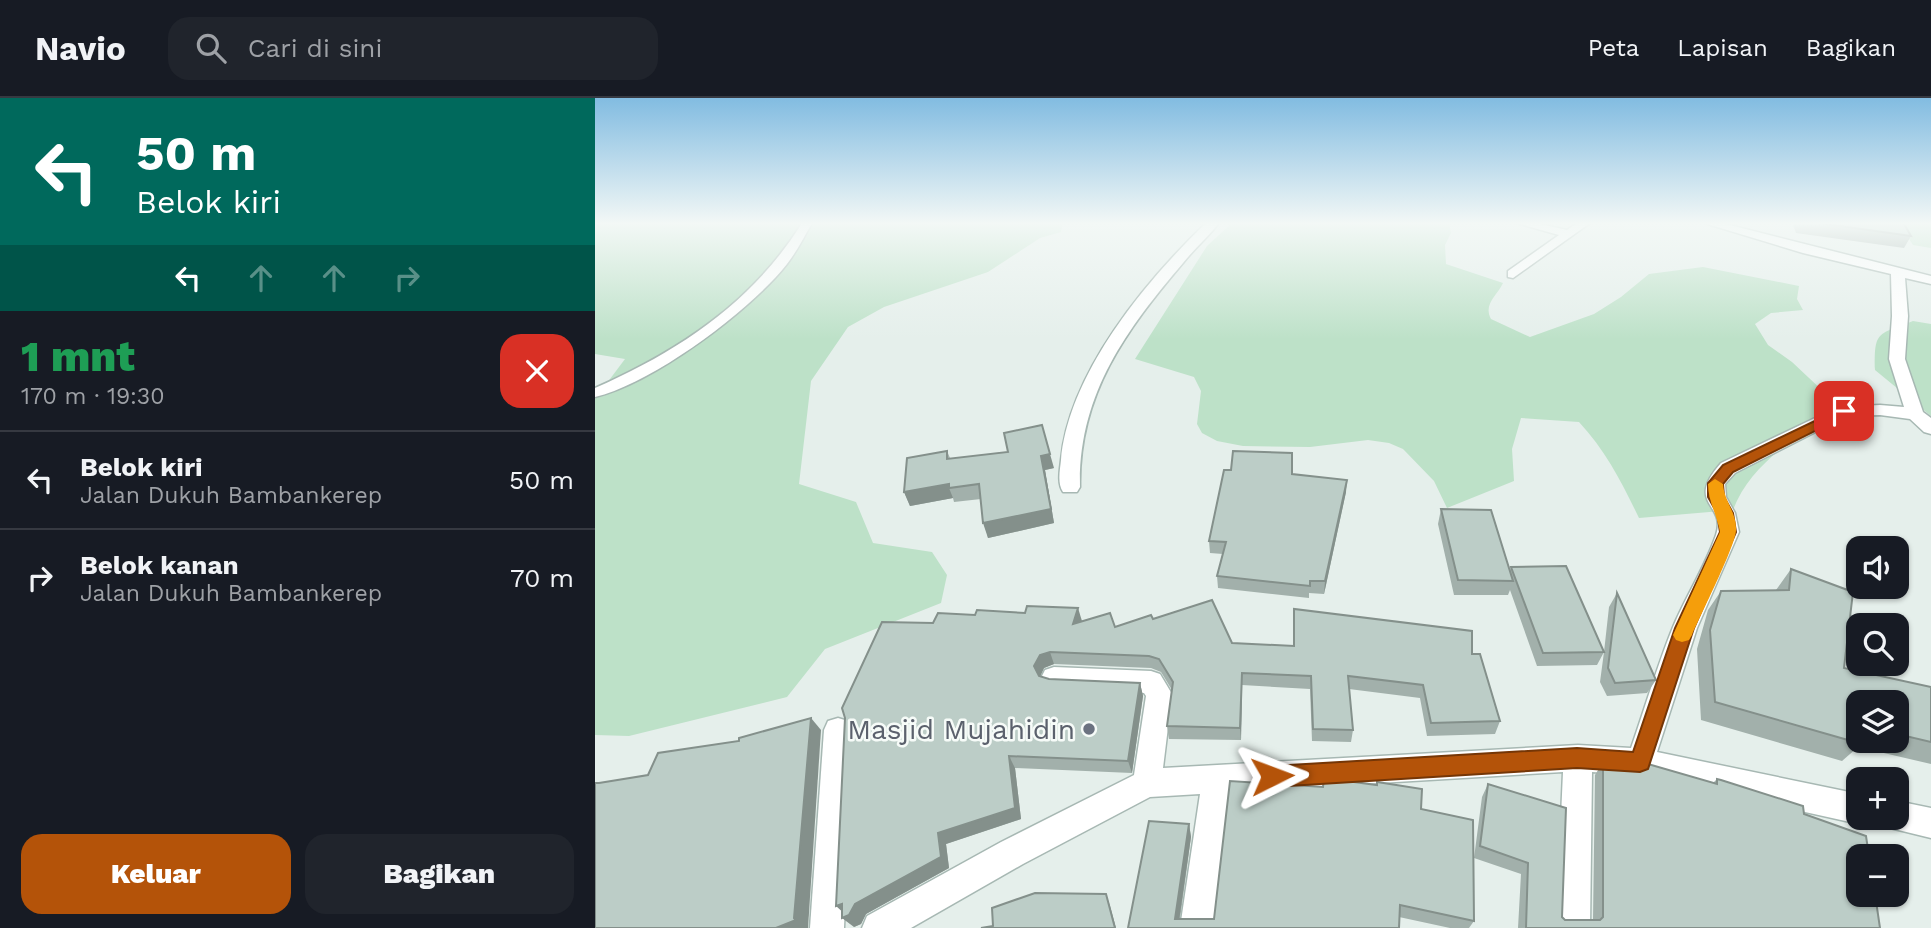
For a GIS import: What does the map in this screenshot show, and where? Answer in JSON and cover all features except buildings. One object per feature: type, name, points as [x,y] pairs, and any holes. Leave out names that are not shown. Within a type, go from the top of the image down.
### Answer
[{"type":"street","points":[[1070,486],[1070,465],[1083,402],[1122,334],[1179,262]]},
{"type":"street","points":[[1513,274],[1530,262]]},
{"type":"street","points":[[1859,262],[1931,280]]},
{"type":"street","points":[[1898,272],[1900,316],[1897,359],[1923,421]]},
{"type":"street","points":[[1640,762],[1685,628],[1728,532],[1725,513],[1716,497],[1715,483],[1728,468],[1844,411],[1880,410],[1923,421]]},
{"type":"street","points":[[1054,678],[1151,682],[1157,688],[1159,694],[1147,783]]},
{"type":"street","points":[[827,928],[838,730]]},
{"type":"street","points":[[1573,928],[1577,758]]},
{"type":"street","points":[[879,928],[1012,853],[1147,783],[1577,758],[1640,762],[1846,806]]},
{"type":"street","points":[[1198,928],[1216,780]]},
{"type":"street","points":[[1909,818],[1931,823]]},
{"type":"lane","points":[[595,393],[663,360],[719,322],[782,262]]},
{"type":"green space","points":[[595,262],[1004,262],[988,272],[884,307],[848,327],[811,381],[799,484],[856,502],[873,543],[932,552],[947,575],[941,603],[825,649],[787,697],[629,736],[595,735],[595,399],[625,359],[595,354]]},
{"type":"green space","points":[[1197,262],[1446,262],[1503,283],[1490,304],[1491,319],[1530,337],[1594,314],[1621,297],[1649,274],[1703,267],[1799,286],[1797,299],[1803,310],[1771,313],[1755,324],[1768,345],[1792,362],[1825,393],[1823,416],[1760,468],[1740,495],[1733,510],[1639,518],[1605,456],[1579,422],[1521,418],[1512,449],[1514,481],[1447,508],[1434,481],[1403,449],[1389,443],[1368,440],[1310,447],[1243,446],[1217,441],[1202,433],[1197,424],[1201,391],[1194,377],[1135,359]]},
{"type":"green space","points":[[1913,321],[1931,324],[1931,416],[1875,370],[1877,341],[1885,332]]},
{"type":"slow traffic","points":[[1682,635],[1728,532],[1725,513],[1716,497],[1715,484]]},
{"type":"place","name":"Masjid Mujahidin","points":[[1089,729]]},
{"type":"route","points":[[1272,776],[1577,758],[1640,762],[1685,628],[1728,532],[1725,513],[1716,497],[1715,483],[1728,468],[1844,411]]}]
